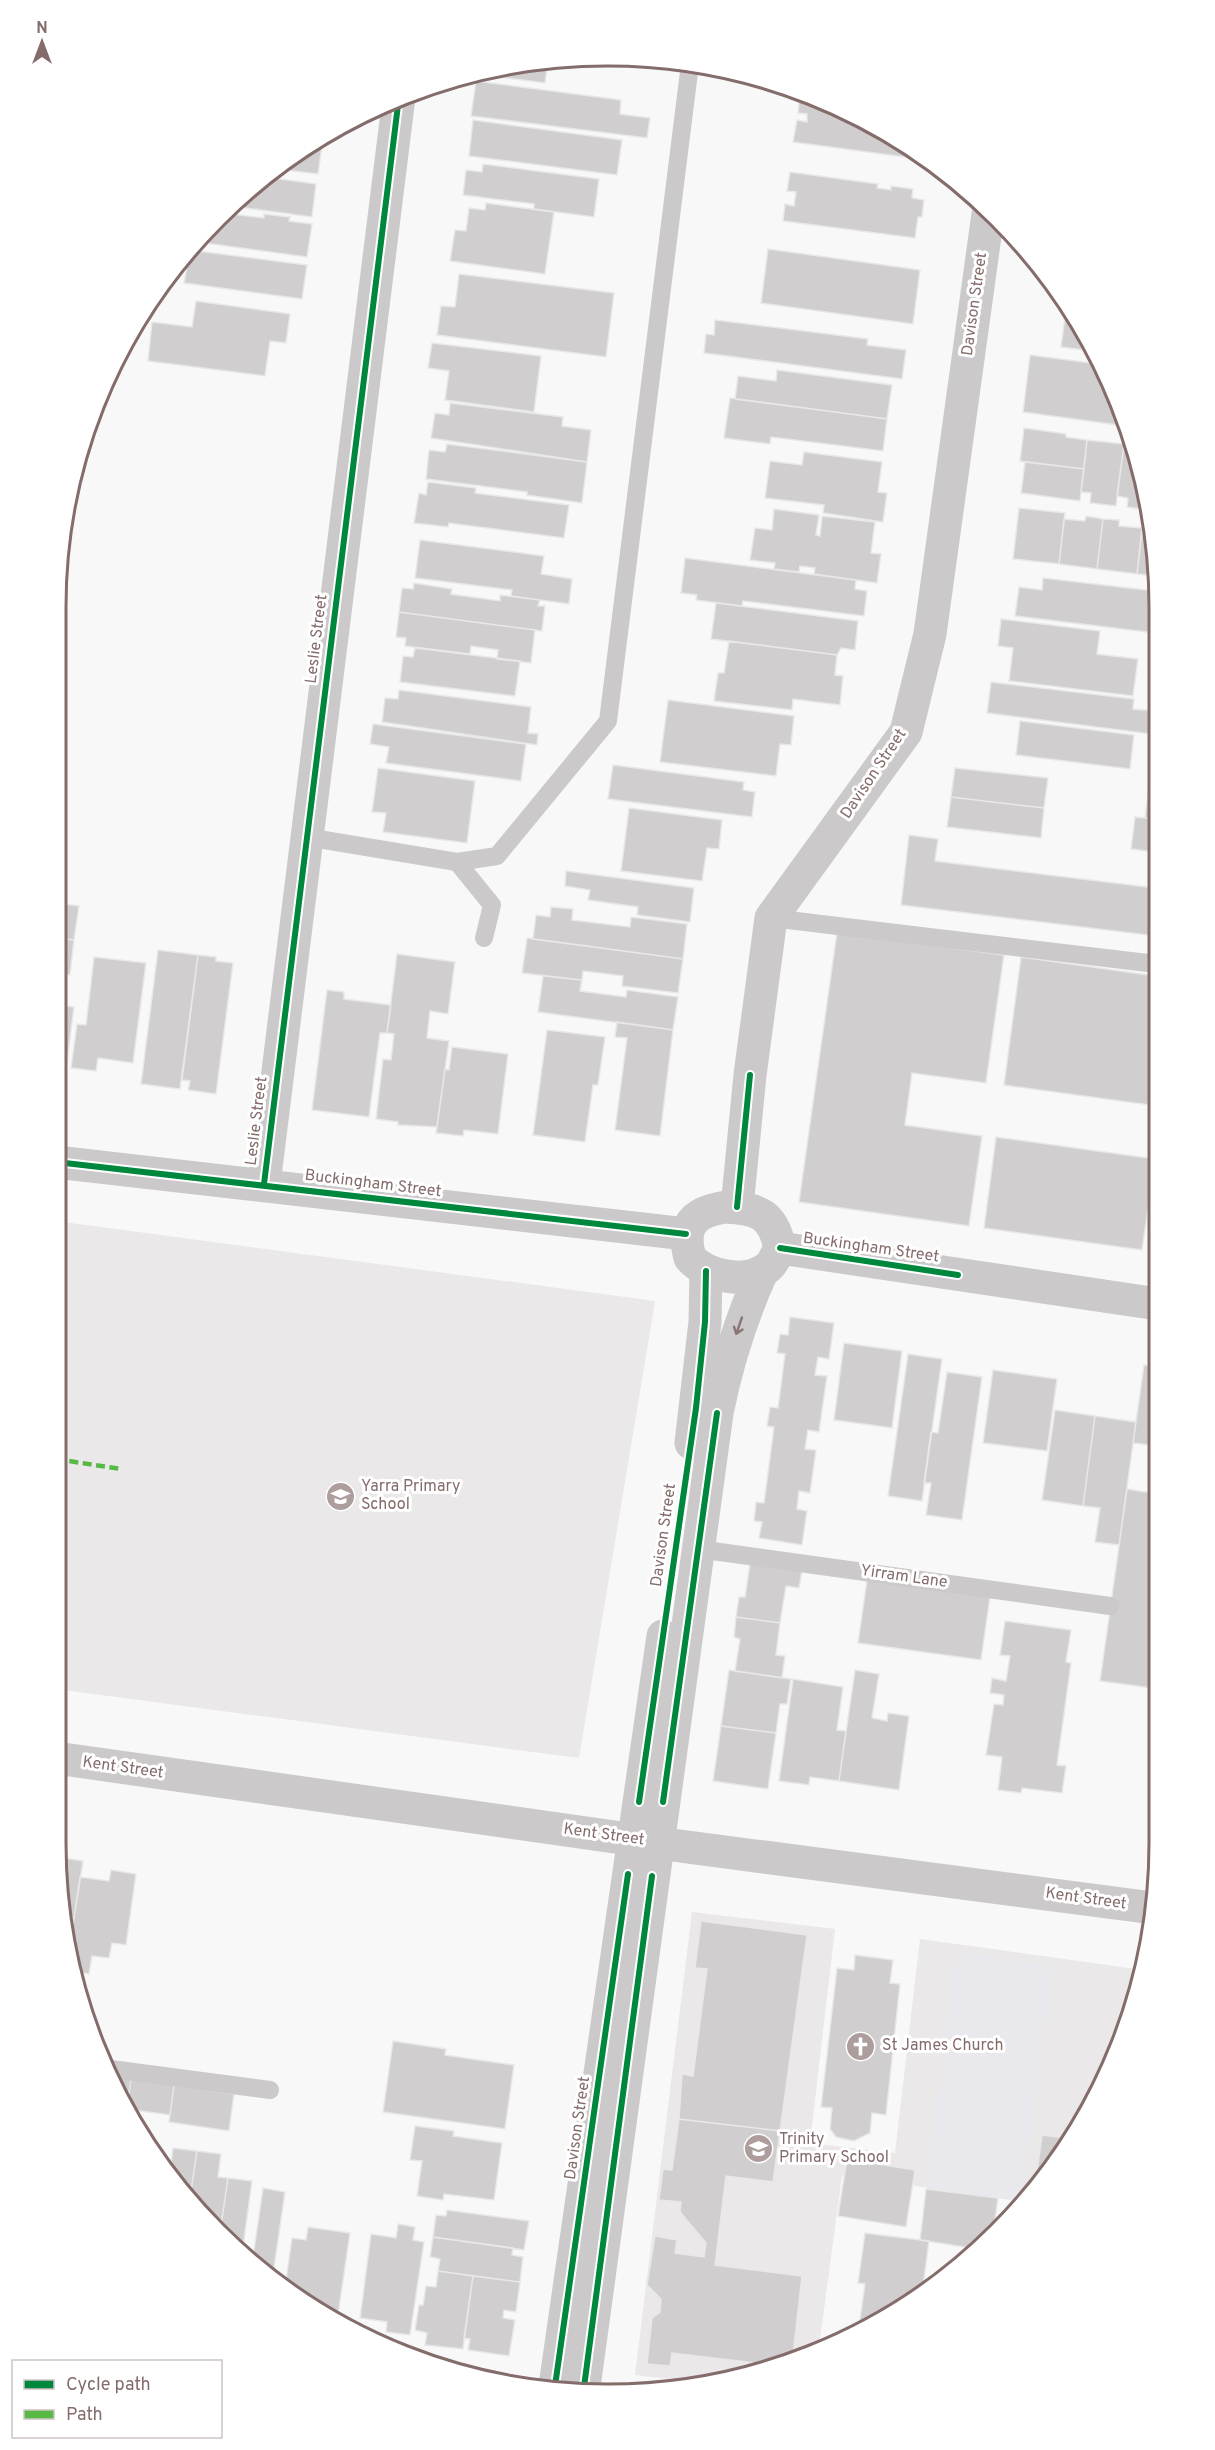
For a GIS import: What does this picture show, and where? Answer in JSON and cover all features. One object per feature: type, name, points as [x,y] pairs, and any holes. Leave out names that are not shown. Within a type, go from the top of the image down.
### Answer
[{"type":"street","name":"Leslie Street","points":[[264,1184],[398,108]]},
{"type":"street","name":"Davison Street","points":[[737,1208],[750,1075],[771,918],[906,732],[930,634],[987,222]]},
{"type":"street","name":"Buckingham Street","points":[[66,1163],[686,1234]]},
{"type":"street","points":[[726,1207],[759,1214],[771,1222],[776,1229],[771,1260],[750,1276],[706,1271],[690,1258],[686,1234],[700,1213],[726,1207]]},
{"type":"street","name":"Davison Street","points":[[556,2381],[645,1841],[687,1548],[728,1361],[739,1323],[771,1260]]},
{"type":"street","name":"Buckingham Street","points":[[771,1260],[1149,1303]]},
{"type":"street","name":"Davison Street","points":[[687,1548],[696,1408],[705,1322],[706,1271]]},
{"type":"street","name":"Kent Street","points":[[66,1759],[645,1841],[1145,1907]]},
{"type":"street","name":"Davison Street","points":[[584,2383],[645,1841]]},
{"type":"lane","points":[[306,837],[457,862],[497,856],[608,721],[689,73]]},
{"type":"lane","points":[[457,862],[492,905],[484,938]]},
{"type":"lane","points":[[771,918],[1149,963]]},
{"type":"lane","name":"Yirram Lane","points":[[687,1548],[1110,1606]]},
{"type":"lane","points":[[117,2071],[270,2090]]},
{"type":"shaded area","name":"Yarra Primary School","points":[[66,1222],[655,1301],[579,1758],[66,1690]]},
{"type":"shaded area","name":"Trinity Primary School","points":[[692,1912],[835,1929],[810,2143],[895,2153],[920,1939],[1134,1969],[1108,2050],[1093,2082],[1058,2143],[1015,2200],[842,2175],[820,2341],[748,2366],[713,2374],[673,2380],[635,2375]]},
{"type":"shaded area","points":[[957,1953],[1052,1965],[1024,2189],[1015,2200],[926,2189]]},
{"type":"building","points":[[547,70],[545,83],[498,77]]},
{"type":"building","points":[[479,81],[621,100],[620,114],[650,118],[647,138],[471,116],[476,82]]},
{"type":"building","points":[[799,101],[815,107],[847,122],[909,158],[793,142],[797,120],[807,122],[807,114],[798,113]]},
{"type":"building","points":[[473,120],[622,140],[617,175],[469,156]]},
{"type":"building","points":[[322,148],[318,174],[288,170]]},
{"type":"building","points":[[483,164],[599,179],[594,217],[534,209],[534,204],[463,195],[466,170],[482,172]]},
{"type":"building","points":[[790,172],[878,184],[877,188],[891,190],[891,186],[913,189],[912,198],[924,200],[922,217],[918,217],[915,238],[783,221],[785,204],[794,206],[796,192],[787,191]]},
{"type":"building","points":[[277,179],[316,184],[312,217],[242,208]]},
{"type":"building","points":[[486,203],[554,212],[545,274],[450,261],[455,230],[466,231],[469,208],[485,210]]},
{"type":"building","points":[[264,214],[290,217],[289,221],[312,224],[307,257],[207,243],[235,215],[264,218]]},
{"type":"building","points":[[768,249],[920,270],[913,324],[761,303]]},
{"type":"building","points":[[199,251],[307,265],[302,299],[184,283],[187,267]]},
{"type":"building","points":[[459,274],[614,293],[606,357],[437,335],[441,306],[455,307]]},
{"type":"building","points":[[196,301],[290,314],[286,343],[270,341],[265,376],[148,361],[152,322],[192,327]]},
{"type":"building","points":[[1065,318],[1083,350],[1061,347]]},
{"type":"building","points":[[715,320],[868,339],[867,345],[906,350],[902,379],[704,353],[706,334],[714,335]]},
{"type":"building","points":[[432,343],[541,356],[534,412],[445,400],[449,371],[428,368]]},
{"type":"building","points":[[1030,355],[1090,363],[1117,425],[1023,412]]},
{"type":"building","points":[[777,370],[892,385],[887,419],[735,399],[738,376],[776,381]]},
{"type":"building","points":[[730,398],[887,419],[883,451],[771,437],[770,444],[724,438]]},
{"type":"building","points":[[450,403],[563,417],[562,426],[591,430],[587,462],[431,438],[435,413],[449,415]]},
{"type":"building","points":[[1024,428],[1066,434],[1066,437],[1087,440],[1084,469],[1020,461]]},
{"type":"building","points":[[1087,440],[1124,444],[1116,506],[1090,503],[1091,493],[1081,492]]},
{"type":"building","points":[[447,444],[587,462],[582,503],[527,495],[527,492],[426,479],[429,450],[445,452]]},
{"type":"building","points":[[1124,445],[1140,509],[1127,507],[1128,498],[1117,496]]},
{"type":"building","points":[[804,452],[882,462],[878,492],[887,493],[883,522],[823,513],[824,505],[765,498],[770,461],[802,465]]},
{"type":"building","points":[[1025,462],[1084,469],[1080,501],[1021,493]]},
{"type":"building","points":[[428,482],[476,488],[475,493],[569,505],[564,538],[449,523],[448,527],[414,523],[419,493],[426,495]]},
{"type":"building","points":[[1019,508],[1065,513],[1059,564],[1013,559]]},
{"type":"building","points":[[774,509],[819,515],[816,535],[820,536],[822,516],[875,522],[871,553],[881,554],[877,583],[814,574],[815,568],[800,566],[799,572],[774,569],[775,563],[750,560],[755,528],[772,530]]},
{"type":"building","points":[[1086,516],[1103,519],[1097,569],[1059,564],[1064,519],[1085,521]]},
{"type":"building","points":[[1103,519],[1119,520],[1119,526],[1142,528],[1137,574],[1097,569]]},
{"type":"building","points":[[1143,527],[1148,575],[1137,574]]},
{"type":"building","points":[[420,540],[544,556],[541,574],[572,579],[569,604],[511,596],[512,590],[415,578]]},
{"type":"building","points":[[685,558],[856,580],[855,589],[867,591],[864,616],[743,601],[742,606],[696,600],[697,595],[681,593]]},
{"type":"building","points":[[1043,578],[1149,590],[1149,632],[1015,616],[1019,587],[1042,590]]},
{"type":"building","points":[[414,583],[452,589],[451,594],[500,601],[500,595],[540,600],[538,606],[545,606],[542,631],[399,612],[402,588],[413,589]]},
{"type":"building","points":[[716,603],[858,621],[855,650],[841,648],[837,655],[711,639]]},
{"type":"building","points":[[399,612],[535,630],[531,663],[497,659],[498,650],[471,646],[470,654],[405,646],[406,638],[396,637]]},
{"type":"building","points":[[1001,619],[1100,631],[1097,654],[1138,659],[1133,696],[1009,681],[1013,648],[998,646]]},
{"type":"building","points":[[729,641],[837,655],[835,675],[843,676],[840,705],[793,699],[792,710],[714,701],[718,673],[724,673]]},
{"type":"building","points":[[415,648],[520,661],[515,696],[400,682],[403,656],[413,657]]},
{"type":"building","points":[[991,682],[1134,699],[1133,709],[1149,711],[1149,734],[987,713]]},
{"type":"building","points":[[399,690],[531,707],[528,733],[538,734],[537,745],[382,722],[385,698],[398,699]]},
{"type":"building","points":[[668,700],[794,716],[791,745],[780,744],[776,776],[660,762]]},
{"type":"building","points":[[1020,721],[1134,735],[1130,769],[1016,755]]},
{"type":"building","points":[[373,724],[526,744],[521,781],[386,763],[389,747],[370,744]]},
{"type":"building","points":[[613,765],[744,782],[743,790],[755,792],[752,817],[608,799]]},
{"type":"building","points":[[378,768],[475,781],[467,843],[383,832],[386,813],[372,812]]},
{"type":"building","points":[[955,768],[1048,778],[1044,808],[951,797]]},
{"type":"building","points":[[1149,785],[1149,818],[1145,818]]},
{"type":"building","points":[[951,797],[1044,808],[1041,838],[947,827]]},
{"type":"building","points":[[629,808],[722,820],[719,849],[707,848],[702,881],[621,871]]},
{"type":"building","points":[[1135,817],[1149,818],[1149,851],[1131,849]]},
{"type":"building","points":[[909,835],[938,839],[935,861],[1149,887],[1149,935],[901,905]]},
{"type":"building","points":[[566,871],[694,888],[690,922],[637,915],[638,907],[588,900],[590,890],[565,886]]},
{"type":"building","points":[[66,904],[79,906],[74,940],[66,939]]},
{"type":"building","points":[[551,907],[573,909],[572,920],[630,927],[631,917],[687,924],[683,959],[533,939],[536,915],[550,917]]},
{"type":"building","points":[[837,932],[1004,955],[986,1083],[912,1073],[905,1125],[982,1136],[969,1226],[799,1202]]},
{"type":"building","points":[[527,938],[683,959],[678,993],[622,986],[623,976],[583,971],[582,980],[522,973]]},
{"type":"building","points":[[66,939],[74,940],[70,975],[66,974]]},
{"type":"building","points":[[158,950],[198,955],[180,1089],[141,1084]]},
{"type":"building","points":[[397,954],[455,962],[448,1014],[430,1011],[427,1038],[449,1041],[437,1127],[398,1125],[398,1122],[376,1119],[383,1059],[391,1060],[394,1034],[387,1033]]},
{"type":"building","points":[[198,955],[216,957],[216,961],[233,963],[216,1094],[188,1090],[190,1081],[182,1080]]},
{"type":"building","points":[[94,957],[146,963],[133,1063],[98,1058],[96,1071],[71,1068],[77,1024],[86,1025]]},
{"type":"building","points":[[1021,957],[1149,975],[1149,1105],[1004,1085]]},
{"type":"building","points":[[543,976],[582,980],[580,991],[626,997],[627,990],[678,997],[673,1030],[538,1012]]},
{"type":"building","points":[[327,990],[344,992],[344,999],[391,1005],[387,1033],[380,1033],[369,1117],[312,1110]]},
{"type":"building","points":[[66,1006],[74,1007],[66,1070]]},
{"type":"building","points":[[617,1022],[673,1030],[660,1136],[615,1130],[627,1038],[615,1037]]},
{"type":"building","points":[[547,1030],[605,1037],[598,1085],[593,1085],[585,1142],[533,1135]]},
{"type":"building","points":[[452,1047],[508,1054],[498,1134],[464,1130],[463,1136],[436,1133],[445,1069],[449,1070]]},
{"type":"building","points":[[996,1137],[1149,1158],[1149,1201],[1142,1250],[984,1228]]},
{"type":"building","points":[[790,1317],[834,1323],[829,1359],[818,1357],[815,1375],[827,1376],[819,1432],[808,1430],[805,1449],[816,1450],[810,1493],[799,1491],[797,1509],[807,1511],[802,1545],[759,1538],[762,1522],[754,1521],[756,1502],[764,1503],[774,1427],[767,1426],[770,1407],[778,1408],[785,1354],[777,1353],[780,1334],[788,1335]]},
{"type":"building","points":[[844,1343],[902,1351],[892,1428],[834,1420]]},
{"type":"building","points":[[908,1354],[942,1359],[922,1501],[888,1496]]},
{"type":"building","points":[[1144,1365],[1149,1366],[1149,1445],[1133,1443]]},
{"type":"building","points":[[993,1370],[1057,1379],[1047,1451],[983,1443]]},
{"type":"building","points":[[947,1372],[982,1377],[962,1520],[926,1515],[931,1483],[924,1483],[931,1432],[938,1433]]},
{"type":"building","points":[[1055,1410],[1095,1416],[1083,1506],[1042,1500]]},
{"type":"building","points":[[1095,1416],[1136,1422],[1119,1545],[1095,1542],[1100,1508],[1083,1506]]},
{"type":"building","points":[[1127,1489],[1149,1493],[1149,1688],[1100,1681]]},
{"type":"building","points":[[750,1563],[802,1571],[799,1588],[786,1586],[780,1623],[736,1617],[739,1597],[745,1597]]},
{"type":"building","points":[[867,1580],[990,1597],[981,1660],[858,1643]]},
{"type":"building","points":[[736,1617],[780,1623],[776,1655],[785,1656],[782,1678],[735,1671],[740,1639],[734,1637]]},
{"type":"building","points":[[1005,1621],[1071,1630],[1066,1662],[1071,1663],[1057,1765],[1066,1766],[1062,1793],[1022,1788],[1021,1793],[998,1790],[1002,1757],[986,1755],[994,1704],[1003,1705],[1004,1695],[990,1693],[992,1678],[1006,1681],[1010,1656],[1000,1655]]},
{"type":"building","points":[[729,1670],[791,1679],[787,1704],[780,1704],[776,1733],[721,1726]]},
{"type":"building","points":[[855,1670],[879,1674],[872,1718],[887,1721],[888,1713],[909,1716],[899,1790],[839,1781]]},
{"type":"building","points":[[793,1679],[843,1687],[837,1730],[846,1731],[839,1781],[810,1777],[809,1785],[779,1781]]},
{"type":"building","points":[[721,1726],[776,1733],[768,1789],[713,1781]]},
{"type":"building","points":[[66,1858],[83,1861],[74,1918],[72,1918],[71,1913]]},
{"type":"building","points":[[111,1870],[136,1874],[126,1945],[112,1943],[109,1958],[92,1956],[89,1974],[82,1973],[73,1926],[80,1877],[109,1881]]},
{"type":"building","points":[[701,1921],[807,1935],[780,2131],[679,2119],[682,2074],[693,2076],[707,1969],[695,1968]]},
{"type":"building","name":"St James Church","points":[[855,1955],[893,1960],[890,1983],[900,1984],[886,2115],[872,2113],[870,2133],[854,2141],[836,2137],[830,2129],[832,2108],[821,2107],[837,1968],[854,1970]]},
{"type":"building","points":[[393,2041],[446,2049],[445,2055],[514,2065],[505,2129],[383,2112]]},
{"type":"building","points":[[120,2078],[131,2079],[129,2095]]},
{"type":"building","points":[[131,2079],[174,2085],[170,2115],[138,2111],[129,2095]]},
{"type":"building","points":[[174,2085],[234,2094],[229,2131],[169,2122]]},
{"type":"building","points":[[679,2119],[780,2131],[773,2182],[726,2176],[715,2265],[802,2276],[793,2351],[757,2363],[672,2353],[670,2366],[647,2364],[652,2318],[660,2312],[661,2299],[647,2285],[655,2236],[677,2240],[675,2253],[704,2257],[706,2243],[680,2212],[681,2202],[659,2200],[663,2169],[672,2170]]},
{"type":"building","points":[[415,2126],[454,2131],[453,2136],[502,2143],[494,2200],[444,2194],[443,2200],[417,2196],[422,2161],[410,2160]]},
{"type":"building","points":[[1042,2135],[1061,2138],[1058,2143],[1037,2172]]},
{"type":"building","points":[[173,2148],[197,2151],[191,2189],[178,2172],[171,2162]]},
{"type":"building","points":[[197,2151],[221,2154],[218,2177],[228,2178],[222,2222],[191,2189]]},
{"type":"building","points":[[847,2159],[915,2170],[906,2227],[838,2216]]},
{"type":"building","points":[[228,2178],[252,2181],[243,2243],[222,2222]]},
{"type":"building","points":[[263,2188],[285,2192],[274,2269],[254,2253]]},
{"type":"building","points":[[926,2189],[998,2198],[995,2220],[968,2248],[920,2240]]},
{"type":"building","points":[[447,2210],[529,2221],[524,2250],[433,2237],[436,2215],[446,2216]]},
{"type":"building","points":[[398,2224],[415,2227],[413,2240],[424,2242],[410,2335],[386,2332],[387,2322],[360,2318],[371,2234],[396,2238]]},
{"type":"building","points":[[308,2227],[350,2233],[338,2312],[286,2278],[292,2238],[306,2240]]},
{"type":"building","points":[[865,2233],[929,2241],[924,2282],[860,2321],[865,2284],[858,2283]]},
{"type":"building","points":[[433,2237],[513,2248],[512,2255],[523,2257],[520,2282],[438,2271],[440,2259],[430,2257]]},
{"type":"building","points":[[438,2271],[473,2276],[463,2349],[425,2345],[427,2333],[415,2330],[419,2305],[423,2305],[426,2286],[436,2287]]},
{"type":"building","points":[[473,2276],[520,2282],[516,2312],[504,2310],[503,2318],[515,2320],[509,2356],[468,2350],[470,2339],[464,2338]]},
{"type":"marked path","points":[[66,1461],[121,1469]]},
{"type":"cycle path","points":[[264,1184],[398,108]]},
{"type":"cycle path","points":[[737,1207],[750,1075]]},
{"type":"cycle path","points":[[66,1163],[686,1234]]},
{"type":"cycle path","points":[[780,1248],[958,1275]]},
{"type":"cycle path","points":[[639,1802],[696,1408],[705,1322],[706,1271]]},
{"type":"cycle path","points":[[663,1802],[717,1413]]},
{"type":"cycle path","points":[[556,2381],[628,1874]]},
{"type":"cycle path","points":[[584,2383],[652,1876]]},
{"type":"place","name":"Yarra Primary School","points":[[340,1496]]},
{"type":"place","name":"St James Church","points":[[861,2046]]},
{"type":"place","name":"Trinity Primary School","points":[[758,2149]]}]
